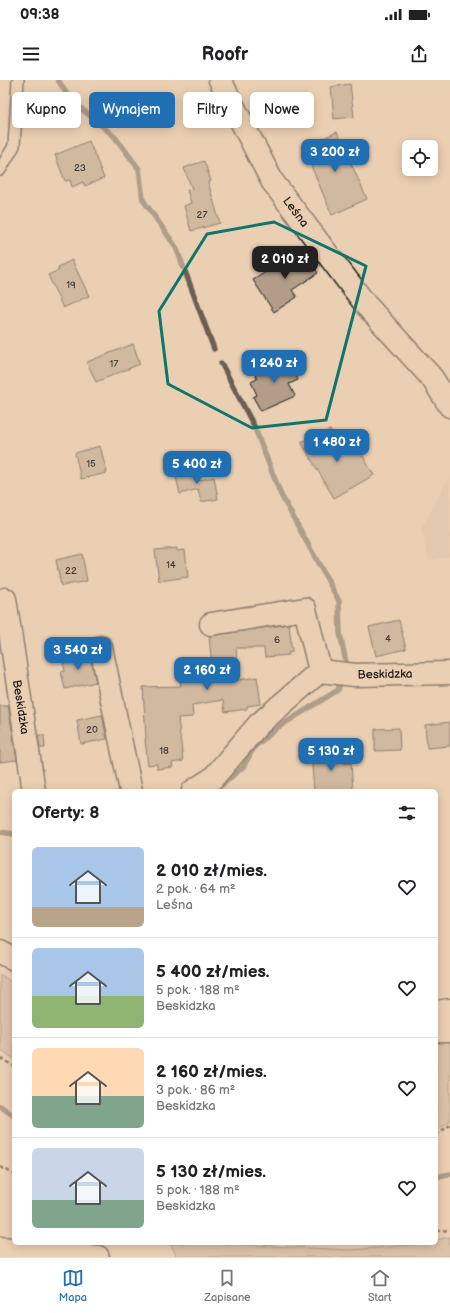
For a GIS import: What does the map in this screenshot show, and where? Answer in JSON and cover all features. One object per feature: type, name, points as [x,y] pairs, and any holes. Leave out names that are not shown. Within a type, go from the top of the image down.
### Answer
[{"type":"street","name":"Leśna","points":[[220,80],[272,181],[366,306],[432,378],[450,406]]},
{"type":"street","name":"Beskidzka","points":[[5,599],[34,789]]},
{"type":"street","points":[[196,789],[213,778],[258,726],[327,672],[305,609],[211,624]]},
{"type":"street","points":[[101,648],[131,789]]},
{"type":"street","name":"Beskidzka","points":[[327,672],[355,675],[450,673]]},
{"type":"street","points":[[0,952],[12,958]]},
{"type":"street","points":[[438,1012],[450,1010]]},
{"type":"street","points":[[438,1031],[450,1031]]},
{"type":"street","points":[[0,1248],[98,1257]]},
{"type":"lane","points":[[0,170],[14,146],[18,80]]},
{"type":"path","points":[[0,1058],[12,1065]]},
{"type":"path","points":[[438,1134],[450,1125]]},
{"type":"path","points":[[0,1167],[12,1173]]},
{"type":"path","points":[[438,1231],[450,1230]]},
{"type":"highlighted area","points":[[274,222],[366,266],[326,420],[252,428],[168,384],[159,311],[207,234]]},
{"type":"shaded area","points":[[450,475],[450,556],[429,561],[421,529]]},
{"type":"shaded area","points":[[0,974],[12,983],[12,1058],[0,1049]]},
{"type":"shaded area","points":[[438,1042],[450,1042],[450,1121],[438,1130]]},
{"type":"shaded area","points":[[450,1237],[450,1257],[177,1257],[171,1245],[252,1245],[351,1250],[412,1245],[438,1245],[438,1240]]},
{"type":"building","points":[[350,84],[354,117],[334,119],[331,87]]},
{"type":"building","points":[[337,132],[367,199],[332,215],[303,147]]},
{"type":"building","points":[[89,141],[104,178],[85,186],[83,182],[72,187],[70,180],[65,181],[55,155]]},
{"type":"building","points":[[204,161],[211,181],[208,182],[220,223],[191,231],[184,206],[191,203],[187,190],[192,189],[184,168]]},
{"type":"building","points":[[302,249],[318,273],[292,290],[297,297],[274,312],[253,280]]},
{"type":"building","points":[[72,260],[89,296],[63,308],[48,275],[59,270],[58,267]]},
{"type":"building","points":[[133,344],[140,364],[96,382],[87,362]]},
{"type":"building","points":[[286,356],[298,380],[289,384],[295,396],[261,411],[253,397],[257,395],[251,382],[257,379],[254,372]]},
{"type":"building","points":[[330,430],[339,449],[354,441],[374,475],[334,498],[301,442]]},
{"type":"building","points":[[100,446],[107,473],[81,479],[75,453]]},
{"type":"building","points":[[194,469],[197,481],[214,477],[218,499],[201,502],[198,489],[180,494],[175,473]]},
{"type":"building","points":[[177,548],[177,551],[185,550],[188,577],[159,581],[155,550]]},
{"type":"building","points":[[82,554],[87,581],[61,586],[56,560]]},
{"type":"building","points":[[399,620],[406,649],[376,656],[369,627]]},
{"type":"building","points":[[289,624],[292,652],[288,653],[289,655],[265,657],[264,648],[236,648],[238,680],[257,677],[261,704],[247,706],[247,709],[225,712],[223,700],[192,705],[193,717],[178,718],[183,761],[172,763],[173,767],[157,769],[157,764],[148,765],[145,739],[143,687],[181,686],[180,681],[213,677],[209,636]]},
{"type":"building","points":[[89,652],[96,682],[65,689],[61,672],[65,671],[62,658]]},
{"type":"building","points":[[0,706],[8,706],[17,760],[0,762]]},
{"type":"building","points":[[102,715],[107,739],[81,744],[77,720]]},
{"type":"building","points":[[450,722],[450,746],[427,748],[425,725]]},
{"type":"building","points":[[399,728],[400,750],[375,751],[375,729]]},
{"type":"building","points":[[38,735],[44,735],[45,748],[40,748]]},
{"type":"building","points":[[343,750],[344,763],[351,763],[353,789],[314,789],[311,753]]},
{"type":"waterway","points":[[58,80],[70,99],[115,137],[139,169],[143,200],[176,247],[214,349]]},
{"type":"waterway","points":[[221,363],[254,426],[281,495],[339,601],[340,633],[346,663],[344,670]]},
{"type":"waterway","points":[[217,789],[243,767],[255,746],[277,728],[338,690],[342,678]]},
{"type":"waterway","points":[[0,832],[12,834]]},
{"type":"waterway","points":[[0,1106],[12,1115]]},
{"type":"waterway","points":[[438,1177],[450,1174]]}]
